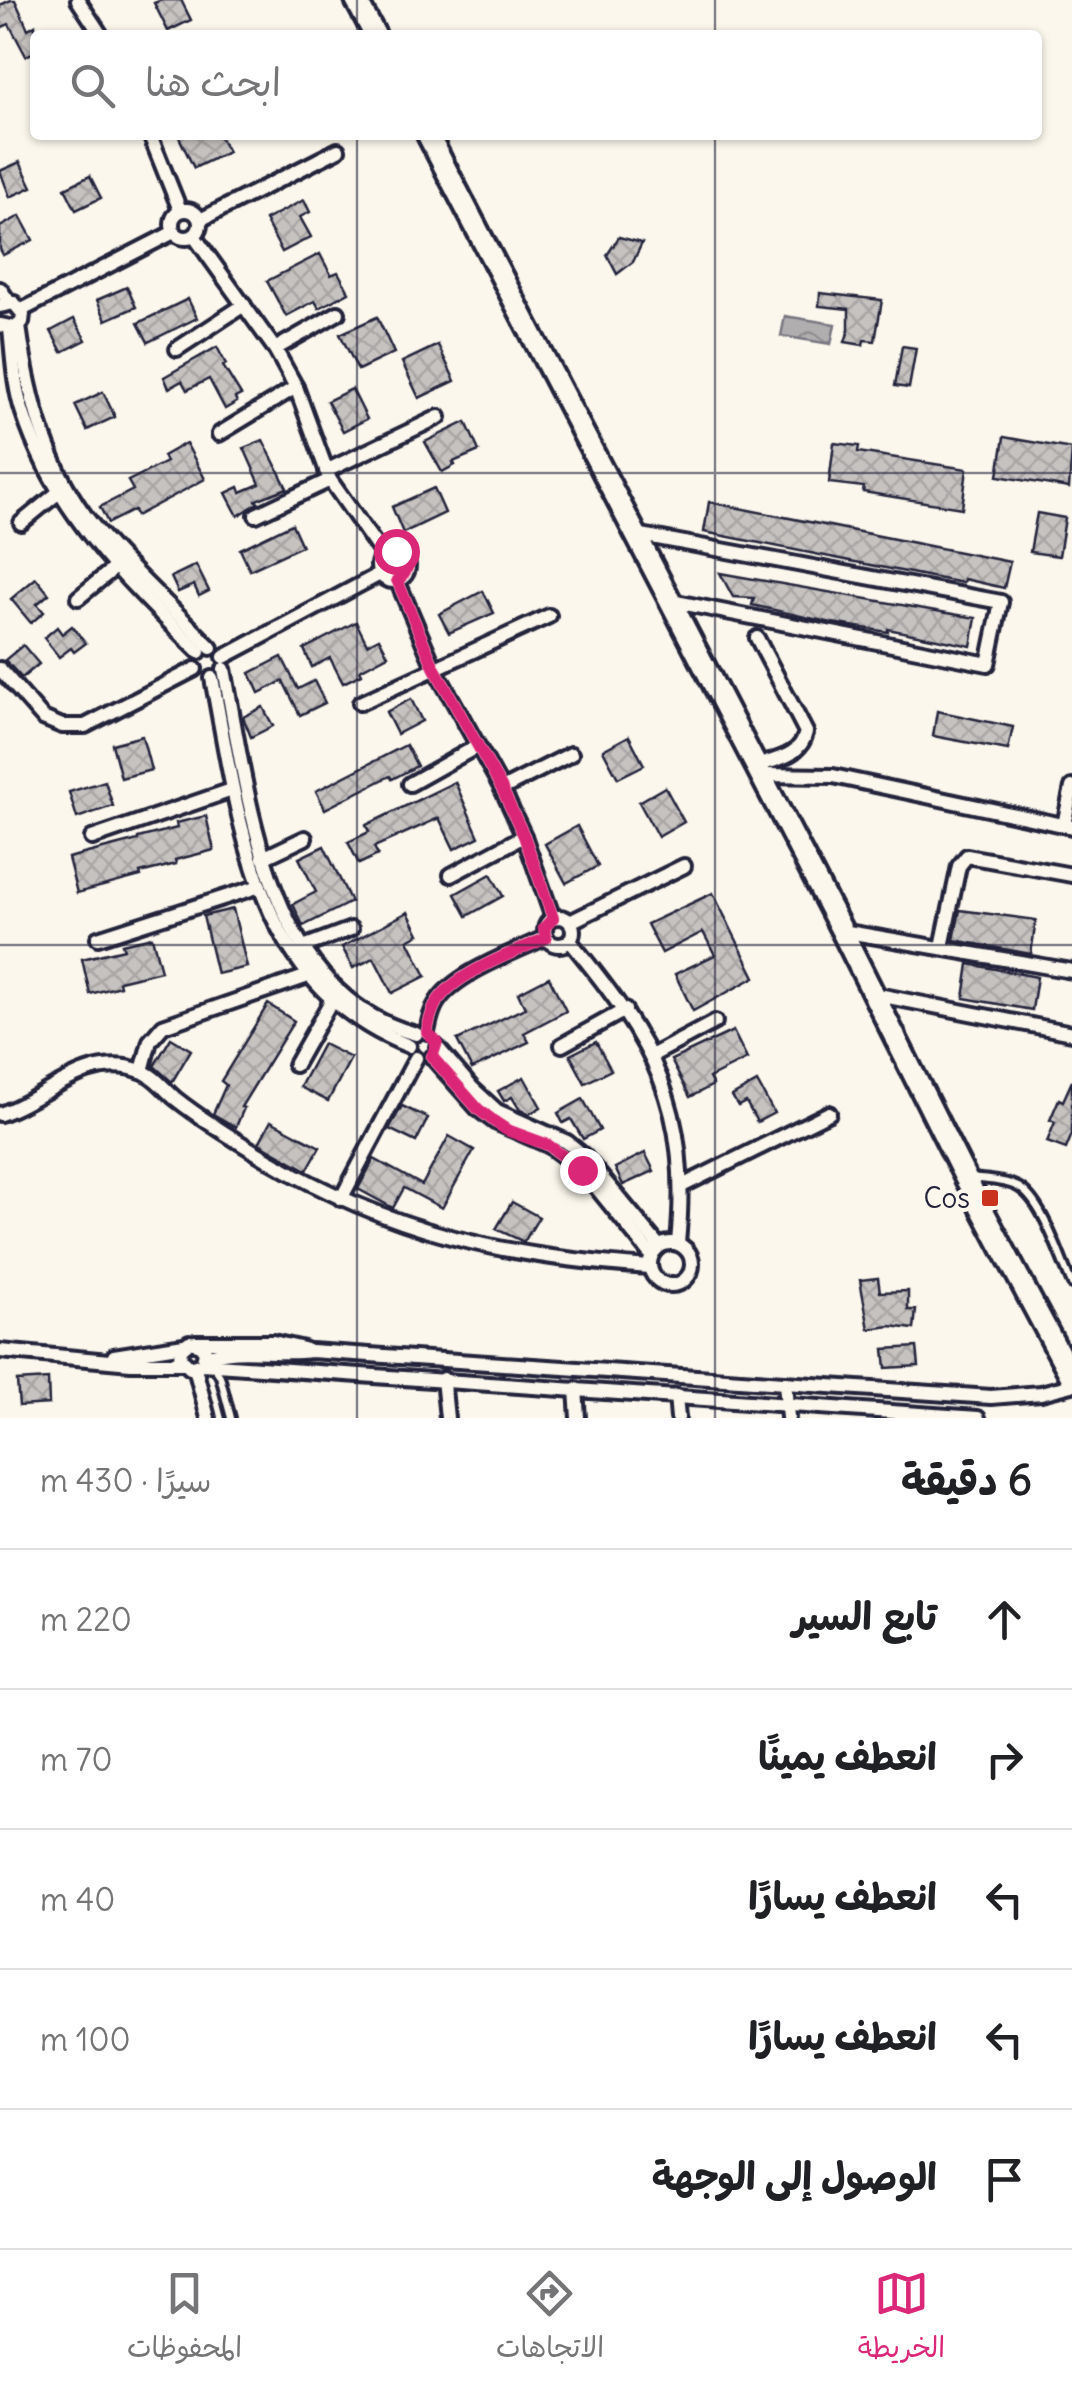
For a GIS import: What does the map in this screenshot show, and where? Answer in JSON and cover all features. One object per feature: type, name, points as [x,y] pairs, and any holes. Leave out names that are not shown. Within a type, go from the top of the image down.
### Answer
[{"type":"main road","points":[[356,0],[372,30]]},
{"type":"main road","points":[[431,140],[1072,1381]]},
{"type":"street","points":[[78,0],[98,30]]},
{"type":"street","points":[[152,140],[180,210]]},
{"type":"street","points":[[194,236],[200,220],[338,150]]},
{"type":"street","points":[[174,232],[173,217],[180,210],[191,210],[200,220]]},
{"type":"street","points":[[174,232],[186,238],[194,236]]},
{"type":"street","points":[[22,310],[174,232]]},
{"type":"street","points":[[194,236],[275,349],[296,387],[328,475],[382,554]]},
{"type":"street","points":[[0,289],[4,304],[18,305],[22,310],[23,319],[10,327]]},
{"type":"street","points":[[177,350],[244,304]]},
{"type":"street","points":[[275,349],[338,313]]},
{"type":"street","points":[[10,327],[22,410],[59,492],[119,564],[220,668],[263,858],[320,974],[379,1020],[435,1052],[498,1112],[567,1142],[584,1156],[653,1256],[655,1279],[667,1285],[686,1279],[692,1266],[689,1252],[678,1243]]},
{"type":"street","points":[[10,327],[46,444],[70,493],[119,564]]},
{"type":"street","points":[[219,434],[296,387]]},
{"type":"street","points":[[256,515],[439,417]]},
{"type":"street","points":[[22,524],[59,492]]},
{"type":"street","points":[[636,534],[1002,602],[988,664],[671,602]]},
{"type":"street","points":[[396,551],[404,556],[407,570],[397,580],[387,580],[380,574],[377,564],[382,554],[396,551]]},
{"type":"street","points":[[78,598],[119,564]]},
{"type":"street","points":[[205,650],[194,660],[202,676],[380,574]]},
{"type":"street","points":[[397,580],[434,667],[524,836],[553,918]]},
{"type":"street","points":[[360,703],[549,616]]},
{"type":"street","points":[[757,638],[806,732],[796,751],[759,771]]},
{"type":"street","points":[[0,669],[44,718],[62,726],[84,726],[195,668]]},
{"type":"street","points":[[220,668],[232,790],[260,886],[308,976],[332,1002],[371,1030],[417,1043],[436,1039],[435,1052]]},
{"type":"street","points":[[410,784],[476,747]]},
{"type":"street","points":[[502,789],[571,754]]},
{"type":"street","points":[[759,771],[834,776],[1068,826],[1072,788]]},
{"type":"street","points":[[92,838],[232,790]]},
{"type":"street","points":[[451,875],[524,836]]},
{"type":"street","points":[[263,858],[305,838]]},
{"type":"street","points":[[942,946],[958,866],[967,856],[1072,875]]},
{"type":"street","points":[[570,922],[684,866]]},
{"type":"street","points":[[98,938],[260,886]]},
{"type":"street","points":[[553,918],[570,922],[570,940],[558,945],[546,938],[544,928],[553,918]]},
{"type":"street","points":[[303,946],[351,929]]},
{"type":"street","points":[[842,930],[1072,971]]},
{"type":"street","points":[[341,1199],[444,992],[546,938]]},
{"type":"street","points":[[570,940],[625,1010],[662,1081],[674,1126],[682,1186],[678,1243]]},
{"type":"street","points":[[142,1071],[150,1041],[163,1026],[308,976]]},
{"type":"street","points":[[873,994],[1072,1033]]},
{"type":"street","points":[[295,1065],[332,1002]]},
{"type":"street","points":[[562,1045],[625,1010]]},
{"type":"street","points":[[651,1056],[715,1022]]},
{"type":"street","points":[[0,1114],[80,1072],[116,1068],[142,1071],[242,1144],[341,1199],[404,1224],[524,1256],[653,1256],[678,1243]]},
{"type":"street","points":[[682,1186],[829,1113]]},
{"type":"street","points":[[189,1343],[180,1354],[199,1363],[237,1350],[311,1351],[1007,1397],[1072,1381]]},
{"type":"street","points":[[97,1358],[189,1343],[282,1343],[311,1351]]},
{"type":"street","points":[[189,1343],[203,1347],[199,1363],[208,1418]]},
{"type":"street","points":[[0,1351],[131,1363],[199,1363],[676,1396],[787,1411],[978,1418]]},
{"type":"street","points":[[443,1379],[448,1418]]},
{"type":"street","points":[[785,1384],[787,1411]]},
{"type":"street","points":[[806,1385],[809,1412]]},
{"type":"street","points":[[576,1389],[578,1418]]},
{"type":"street","points":[[676,1396],[678,1418]]},
{"type":"lane","points":[[965,1177],[1014,1184],[1027,1194],[1039,1211],[1072,1284]]},
{"type":"lane","points":[[199,1363],[220,1376],[232,1418]]},
{"type":"water","points":[[785,316],[835,324],[831,344],[781,336]]},
{"type":"building","points":[[15,0],[28,29],[35,25],[35,30],[30,30],[30,54],[26,56],[9,24],[0,28],[0,5]]},
{"type":"building","points":[[181,0],[191,20],[168,30],[154,3]]},
{"type":"building","points":[[180,140],[222,140],[228,152],[194,168]]},
{"type":"building","points":[[20,162],[32,187],[10,197],[0,171]]},
{"type":"building","points":[[90,176],[101,198],[76,210],[65,188]]},
{"type":"building","points":[[304,200],[310,212],[300,217],[311,237],[282,252],[265,220]]},
{"type":"building","points":[[20,216],[33,240],[3,255],[0,227]]},
{"type":"building","points":[[619,237],[642,243],[633,262],[617,274],[607,255]]},
{"type":"building","points":[[320,254],[331,275],[338,272],[349,292],[319,308],[315,301],[286,316],[267,281]]},
{"type":"building","points":[[127,287],[136,307],[106,320],[97,300]]},
{"type":"building","points":[[820,293],[882,300],[875,341],[864,340],[863,345],[845,342],[849,309],[819,306]]},
{"type":"building","points":[[188,299],[197,318],[148,342],[138,323]]},
{"type":"building","points":[[377,317],[394,353],[358,370],[340,334]]},
{"type":"building","points":[[74,319],[86,340],[62,352],[51,331]]},
{"type":"building","points":[[438,345],[455,381],[419,398],[402,362]]},
{"type":"building","points":[[902,346],[916,348],[909,388],[895,386]]},
{"type":"building","points":[[217,347],[226,364],[223,366],[241,395],[235,398],[237,402],[225,409],[209,379],[187,390],[182,381],[169,388],[164,377]]},
{"type":"building","points":[[352,389],[367,419],[343,431],[327,401]]},
{"type":"building","points":[[103,392],[115,417],[87,430],[75,405]]},
{"type":"building","points":[[466,422],[479,451],[453,462],[455,465],[442,472],[425,442]]},
{"type":"building","points":[[1004,437],[1072,449],[1069,488],[998,476]]},
{"type":"building","points":[[263,440],[287,488],[256,500],[258,503],[238,516],[226,493],[260,484],[244,448]]},
{"type":"building","points":[[186,443],[205,479],[136,516],[134,510],[108,523],[100,507],[133,490],[128,481],[166,462],[163,456]]},
{"type":"building","points":[[834,443],[859,446],[858,452],[967,469],[962,508],[829,483]]},
{"type":"building","points":[[434,488],[445,513],[403,533],[392,507]]},
{"type":"building","points":[[709,502],[1010,562],[1004,588],[704,532]]},
{"type":"building","points":[[1037,513],[1065,518],[1059,556],[1030,552]]},
{"type":"building","points":[[292,524],[302,546],[250,570],[240,549]]},
{"type":"building","points":[[196,565],[209,591],[199,596],[194,585],[178,592],[171,577]]},
{"type":"building","points":[[720,573],[976,618],[971,646],[752,605],[754,598],[733,597]]},
{"type":"building","points":[[36,578],[49,594],[37,604],[44,612],[31,623],[11,599]]},
{"type":"building","points":[[483,591],[494,613],[449,633],[439,614]]},
{"type":"building","points":[[356,622],[367,644],[379,638],[388,655],[343,683],[330,658],[312,667],[304,649]]},
{"type":"building","points":[[72,626],[86,643],[59,657],[44,638],[57,627],[62,634]]},
{"type":"building","points":[[23,645],[39,664],[22,678],[5,660]]},
{"type":"building","points":[[282,657],[298,689],[314,681],[325,703],[300,715],[283,681],[259,693],[250,673]]},
{"type":"building","points":[[411,699],[422,721],[397,734],[386,712]]},
{"type":"building","points":[[263,707],[273,726],[251,737],[243,717]]},
{"type":"building","points":[[937,711],[1013,727],[1008,750],[933,736]]},
{"type":"building","points":[[142,736],[151,770],[121,778],[112,744]]},
{"type":"building","points":[[629,736],[644,765],[618,778],[603,750]]},
{"type":"building","points":[[406,745],[417,766],[325,809],[316,791]]},
{"type":"building","points":[[105,781],[113,806],[77,818],[69,792]]},
{"type":"building","points":[[455,782],[479,837],[454,849],[439,818],[374,847],[378,855],[359,864],[348,842],[369,832],[366,825]]},
{"type":"building","points":[[665,787],[684,822],[658,837],[639,802]]},
{"type":"building","points":[[206,816],[214,850],[77,893],[68,858],[138,840],[177,828],[176,823]]},
{"type":"building","points":[[577,826],[598,866],[566,883],[545,844]]},
{"type":"building","points":[[324,846],[351,902],[303,926],[293,904],[316,892],[299,858]]},
{"type":"building","points":[[491,874],[503,896],[467,916],[455,894]]},
{"type":"building","points":[[713,893],[755,977],[693,1011],[675,974],[715,955],[703,932],[662,953],[647,924]]},
{"type":"building","points":[[233,909],[247,967],[217,974],[203,916]]},
{"type":"building","points":[[960,910],[1036,920],[1031,954],[954,940]]},
{"type":"building","points":[[408,912],[419,934],[408,940],[426,976],[392,993],[374,958],[353,968],[342,947]]},
{"type":"building","points":[[152,937],[161,971],[119,981],[120,986],[90,994],[82,959],[124,949],[122,944]]},
{"type":"building","points":[[969,964],[1037,977],[1032,1010],[964,998]]},
{"type":"building","points":[[549,977],[566,1011],[524,1033],[529,1042],[472,1069],[457,1040],[525,1008],[518,993]]},
{"type":"building","points":[[268,1004],[294,1021],[241,1107],[244,1108],[236,1127],[213,1114],[226,1085],[221,1081]]},
{"type":"building","points":[[733,1031],[747,1059],[709,1078],[713,1085],[690,1097],[671,1060]]},
{"type":"building","points":[[171,1038],[191,1050],[172,1082],[154,1066]]},
{"type":"building","points":[[596,1042],[611,1070],[585,1083],[570,1055]]},
{"type":"building","points":[[323,1044],[351,1058],[328,1101],[300,1087]]},
{"type":"building","points":[[524,1077],[541,1107],[529,1114],[520,1110],[512,1097],[504,1101],[498,1091]]},
{"type":"building","points":[[1072,1081],[1072,1134],[1066,1149],[1047,1142],[1055,1122],[1050,1120]]},
{"type":"building","points":[[757,1082],[774,1113],[757,1122],[746,1102],[738,1106],[732,1096]]},
{"type":"building","points":[[583,1099],[600,1130],[583,1139],[571,1119],[563,1123],[558,1113]]},
{"type":"building","points":[[402,1106],[428,1118],[416,1142],[389,1129]]},
{"type":"building","points":[[271,1121],[320,1147],[307,1170],[259,1143]]},
{"type":"building","points":[[449,1136],[474,1150],[442,1208],[404,1188],[393,1208],[358,1189],[374,1159],[422,1185]]},
{"type":"building","points":[[645,1153],[654,1171],[623,1185],[615,1168]]},
{"type":"building","points":[[512,1202],[539,1217],[524,1242],[496,1229]]},
{"type":"building","points":[[878,1278],[880,1292],[908,1291],[908,1310],[916,1310],[914,1329],[869,1329],[860,1280]]},
{"type":"building","points":[[917,1347],[919,1366],[886,1368],[884,1349]]},
{"type":"building","points":[[48,1379],[49,1404],[19,1406],[17,1381]]},
{"type":"place","name":"Cos","points":[[990,1198]]},
{"type":"route","points":[[396,551],[404,556],[408,566],[405,575],[397,580],[434,667],[502,789],[524,836],[553,918],[544,928],[546,938],[444,992],[434,1006],[427,1032],[437,1042],[432,1057],[478,1109],[495,1122],[548,1145],[582,1170]]}]
